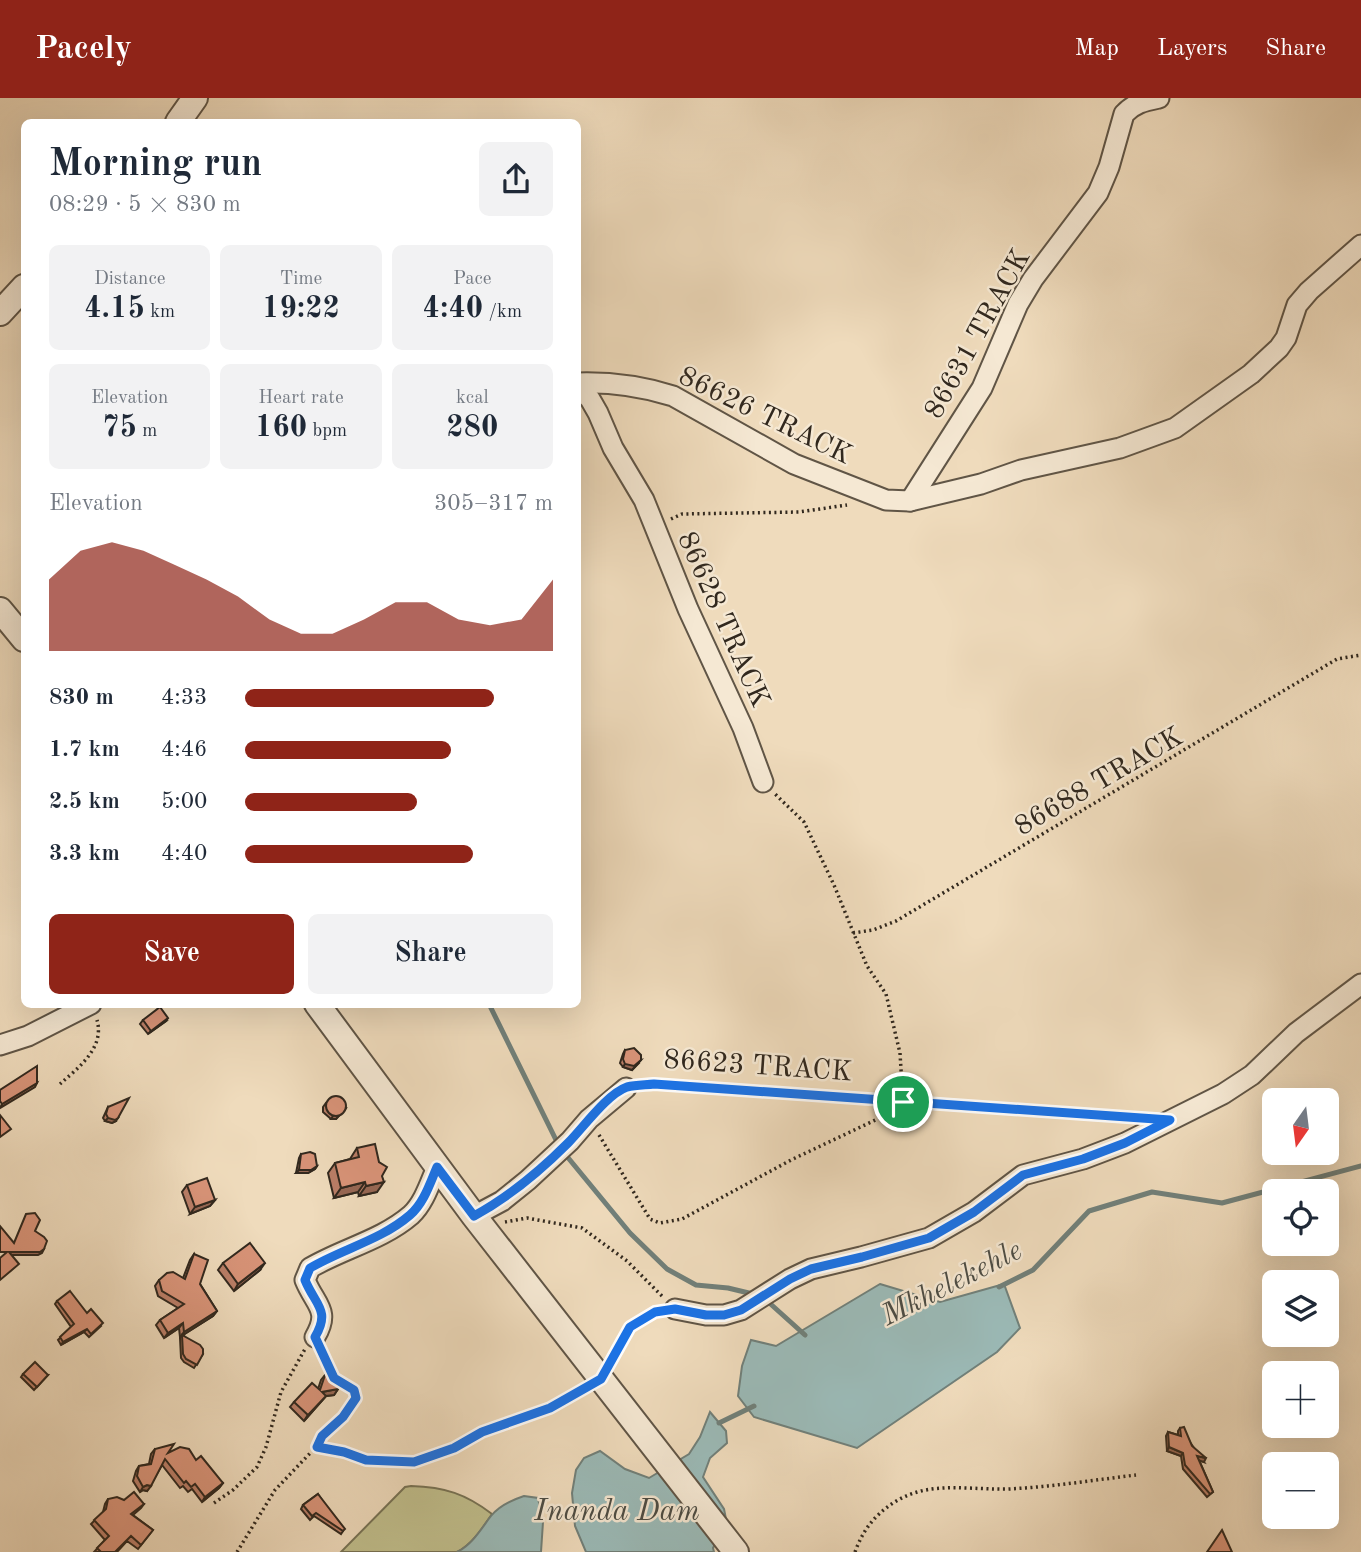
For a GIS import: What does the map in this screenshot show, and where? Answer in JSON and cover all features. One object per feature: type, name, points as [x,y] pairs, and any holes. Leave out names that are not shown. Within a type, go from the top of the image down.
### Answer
[{"type":"street","points":[[180,119],[195,98]]},
{"type":"street","name":"86631 TRACK","points":[[910,500],[982,388],[1018,304],[1033,279],[1098,193],[1109,167],[1124,114],[1142,101],[1159,98]]},
{"type":"street","points":[[910,500],[981,484],[1021,470],[1119,449],[1175,428],[1273,355],[1286,338],[1297,304],[1309,290],[1361,245]]},
{"type":"street","points":[[0,313],[21,290]]},
{"type":"street","name":"86626 TRACK","points":[[581,385],[616,383],[673,396],[794,464],[886,500],[910,500]]},
{"type":"street","points":[[581,388],[598,413],[651,520]]},
{"type":"street","name":"86628 TRACK","points":[[651,520],[688,609],[743,728],[763,782]]},
{"type":"street","points":[[0,610],[21,635]]},
{"type":"street","points":[[675,1309],[706,1315],[724,1315],[741,1310],[811,1269],[929,1238],[974,1212],[1023,1175],[1083,1159],[1125,1143],[1223,1094],[1252,1076],[1296,1033],[1361,985]]},
{"type":"street","points":[[320,1008],[478,1221],[736,1552]]},
{"type":"street","points":[[0,1045],[94,1010]]},
{"type":"street","name":"86623 TRACK","points":[[478,1221],[528,1180],[570,1141],[589,1119],[626,1088]]},
{"type":"street","points":[[315,1337],[323,1314],[305,1280],[310,1268],[356,1247],[411,1214],[422,1199],[437,1167]]},
{"type":"path","name":"86628 TRACK","points":[[651,520],[667,520],[682,514],[799,512],[849,505]]},
{"type":"path","name":"86688 TRACK","points":[[853,933],[873,930],[896,921],[1337,659],[1361,655]]},
{"type":"path","points":[[589,1119],[650,1219],[660,1223],[682,1219],[791,1160],[888,1114],[903,1102],[900,1054],[886,994],[867,966],[835,885],[804,822],[763,782]]},
{"type":"path","points":[[60,1084],[89,1056],[97,1043],[99,1027],[94,1010]]},
{"type":"path","name":"86623 TRACK","points":[[626,1088],[654,1084],[1170,1120]]},
{"type":"path","points":[[478,1221],[527,1218],[582,1228],[627,1261],[675,1309]]},
{"type":"path","points":[[317,1447],[366,1460],[414,1462],[454,1448],[482,1432],[550,1408],[601,1379],[630,1327],[655,1312],[675,1309]]},
{"type":"path","points":[[214,1503],[233,1490],[257,1467],[266,1447],[281,1392],[299,1356],[315,1337],[334,1378],[354,1390],[356,1398],[343,1417],[322,1436],[317,1447],[275,1490],[237,1552]]},
{"type":"path","points":[[856,1552],[868,1525],[889,1505],[915,1491],[947,1488],[1009,1489],[1136,1475]]},
{"type":"shaded area","points":[[405,1487],[454,1493],[473,1501],[492,1514],[472,1540],[457,1552],[341,1552]]},
{"type":"water","points":[[880,1284],[940,1302],[1004,1284],[1020,1328],[997,1352],[857,1448],[754,1417],[738,1396],[742,1366],[751,1340],[776,1346]]},
{"type":"water","name":"Inanda Dam","points":[[710,1412],[726,1431],[727,1443],[710,1458],[703,1477],[724,1509],[727,1524],[713,1548],[714,1552],[586,1552],[575,1526],[572,1493],[576,1470],[584,1458],[600,1451],[625,1469],[649,1478],[689,1454],[700,1437]]},
{"type":"water","name":"Inanda Dam","points":[[524,1496],[538,1498],[543,1522],[541,1552],[457,1552],[472,1541],[498,1509]]},
{"type":"building","points":[[159,1008],[168,1018],[151,1031],[143,1020]]},
{"type":"building","points":[[634,1048],[641,1055],[641,1060],[634,1066],[625,1064],[625,1050]]},
{"type":"building","points":[[37,1066],[37,1083],[2,1104],[0,1090]]},
{"type":"building","points":[[336,1096],[343,1099],[346,1106],[343,1113],[336,1116],[329,1113],[326,1106],[329,1099]]},
{"type":"building","points":[[129,1098],[118,1118],[108,1118],[108,1107]]},
{"type":"building","points":[[0,1115],[11,1129],[0,1137]]},
{"type":"building","points":[[375,1144],[379,1162],[387,1167],[382,1176],[384,1182],[366,1186],[365,1182],[341,1188],[335,1163],[359,1157],[357,1148]]},
{"type":"building","points":[[301,1154],[315,1154],[317,1166],[311,1170],[299,1170]]},
{"type":"building","points":[[207,1178],[215,1200],[195,1207],[187,1185]]},
{"type":"building","points":[[35,1213],[40,1220],[35,1231],[47,1241],[44,1249],[40,1252],[9,1252],[19,1264],[0,1280],[0,1258],[7,1252],[0,1252],[0,1226],[14,1243],[26,1214]]},
{"type":"building","points":[[250,1243],[265,1263],[238,1284],[223,1263]]},
{"type":"building","points":[[194,1254],[208,1260],[200,1284],[217,1311],[184,1332],[183,1323],[168,1333],[160,1320],[184,1304],[162,1291],[159,1280],[167,1273],[173,1272],[185,1279]]},
{"type":"building","points":[[70,1291],[87,1313],[91,1309],[103,1323],[91,1334],[87,1329],[63,1342],[60,1337],[74,1324],[57,1301]]},
{"type":"building","points":[[182,1335],[203,1349],[197,1365],[183,1354]]},
{"type":"building","points":[[35,1362],[48,1375],[37,1387],[23,1374]]},
{"type":"building","points":[[334,1373],[341,1380],[338,1389],[322,1392],[326,1396],[308,1415],[294,1402],[312,1383],[320,1390],[325,1375]]},
{"type":"building","points":[[1184,1427],[1192,1446],[1206,1458],[1197,1456],[1213,1492],[1210,1494],[1185,1465],[1183,1453],[1169,1447],[1168,1432],[1181,1436],[1180,1428]]},
{"type":"building","points":[[174,1444],[168,1453],[180,1447],[189,1449],[196,1460],[201,1456],[223,1483],[205,1497],[195,1484],[191,1487],[186,1481],[184,1483],[165,1459],[151,1486],[143,1487],[137,1476],[139,1466],[151,1464],[155,1449]]},
{"type":"building","points":[[134,1492],[144,1504],[131,1514],[153,1530],[141,1545],[131,1536],[115,1552],[101,1552],[97,1548],[109,1536],[94,1520],[106,1509],[108,1499],[117,1497],[124,1500]]},
{"type":"building","points":[[318,1494],[345,1529],[343,1531],[316,1513],[312,1516],[303,1505]]},
{"type":"building","points":[[1222,1530],[1232,1552],[1207,1552]]},
{"type":"waterway","points":[[491,1008],[559,1146]]},
{"type":"waterway","points":[[565,1154],[630,1233],[667,1269],[696,1285],[753,1294]]},
{"type":"waterway","name":"Mkhelekehle","points":[[999,1287],[1033,1270],[1089,1211],[1152,1192],[1222,1203],[1361,1166]]},
{"type":"waterway","points":[[765,1299],[805,1335]]},
{"type":"waterway","name":"Mkhelekehle","points":[[719,1423],[754,1406]]},
{"type":"route","points":[[654,1084],[903,1102],[1170,1120],[1125,1143],[1083,1159],[1023,1175],[974,1212],[929,1238],[811,1269],[741,1310],[724,1315],[706,1315],[675,1309],[655,1312],[630,1327],[601,1379],[550,1408],[482,1432],[454,1448],[414,1462],[366,1460],[317,1447],[322,1436],[343,1417],[356,1398],[354,1390],[334,1378],[323,1359],[315,1337],[323,1314],[305,1280],[306,1274],[310,1268],[376,1237],[411,1214],[422,1199],[437,1167],[474,1216],[502,1201],[528,1180],[570,1141],[589,1119],[626,1088],[654,1084]]}]
